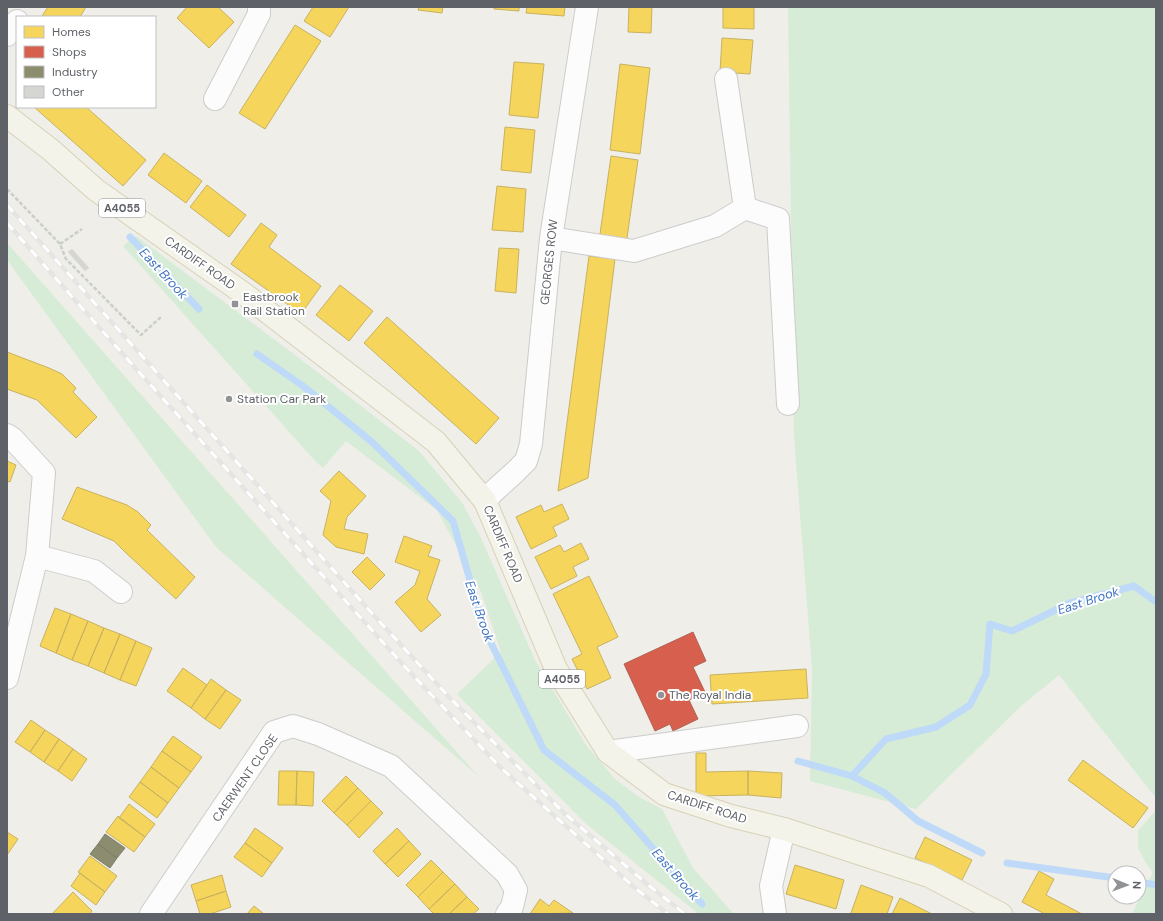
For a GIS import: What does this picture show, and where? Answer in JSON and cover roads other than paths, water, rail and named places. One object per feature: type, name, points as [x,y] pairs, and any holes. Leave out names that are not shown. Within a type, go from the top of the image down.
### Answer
[{"type":"main road","name":"CARDIFF ROAD","points":[[7,116],[50,150],[96,190],[243,294],[436,442],[485,501],[556,669],[608,752],[664,794],[731,816],[784,829],[929,876],[1001,914]]},
{"type":"street","points":[[21,16],[27,7]]},
{"type":"street","points":[[215,99],[259,14],[259,7]]},
{"type":"street","name":"GEORGES ROW","points":[[485,501],[526,461],[531,444],[551,238],[587,7]]},
{"type":"street","points":[[7,35],[16,22]]},
{"type":"street","points":[[726,80],[745,208]]},
{"type":"street","points":[[551,238],[634,251],[715,226],[745,208],[778,219],[788,404]]},
{"type":"street","points":[[7,435],[13,439],[44,474],[37,556],[7,678]]},
{"type":"street","points":[[37,556],[94,571],[121,592]]},
{"type":"street","name":"CAERWENT CLOSE","points":[[151,914],[274,732],[293,726],[318,734],[391,766],[507,874],[516,890],[512,907],[507,914]]},
{"type":"street","points":[[608,752],[797,726]]},
{"type":"street","points":[[775,914],[771,886],[784,829]]},
{"type":"waterway","name":"East Brook","points":[[130,237],[199,309]]},
{"type":"waterway","name":"East Brook","points":[[257,354],[303,386],[372,442],[453,521],[484,629],[544,750],[615,805],[702,904]]},
{"type":"waterway","name":"East Brook","points":[[798,761],[852,776],[886,739],[936,727],[970,705],[986,674],[990,624],[1012,631],[1070,603],[1134,586],[1156,602]]},
{"type":"waterway","points":[[852,776],[885,793],[918,821],[982,853]]},
{"type":"waterway","name":"East Brook","points":[[1007,863],[1107,877]]},
{"type":"waterway","name":"East Brook","points":[[1147,883],[1156,885]]},
{"type":"railway","points":[[7,205],[369,610],[449,697],[564,813],[647,884],[685,914]]},
{"type":"railway","points":[[7,223],[129,361],[407,669],[500,767],[635,888],[668,914]]},
{"type":"place","name":"Eastbrook Rail Station","points":[[235,304]]},
{"type":"place","name":"Station Car Park","points":[[229,399]]},
{"type":"place","name":"The Royal India","points":[[661,695]]}]
